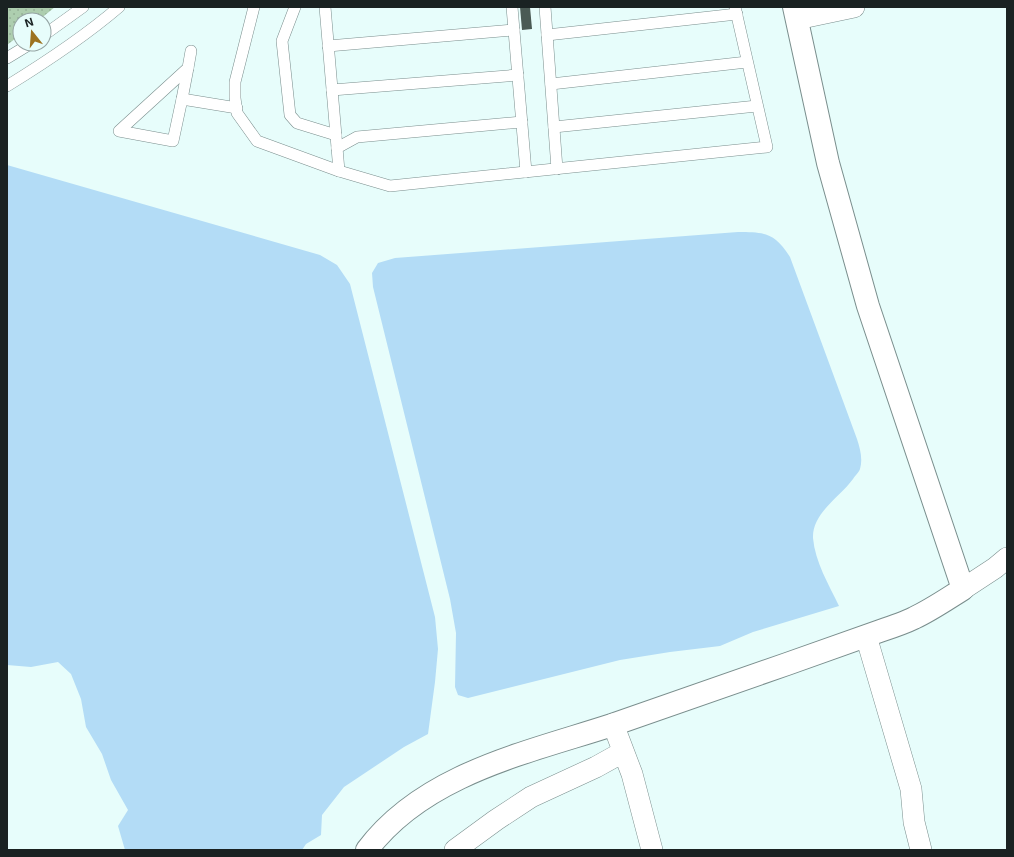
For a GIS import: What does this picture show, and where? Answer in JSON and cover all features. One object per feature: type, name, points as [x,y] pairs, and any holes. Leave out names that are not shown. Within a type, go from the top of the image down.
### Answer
[{"type":"street","points":[[854,7],[795,13],[828,163],[868,306],[963,589]]},
{"type":"street","points":[[367,850],[374,840],[395,819],[434,791],[486,766],[613,724],[914,618],[937,606],[996,568],[1007,558]]},
{"type":"street","points":[[866,636],[911,789],[914,822],[921,850]]},
{"type":"street","points":[[613,724],[632,774],[652,850]]},
{"type":"street","points":[[455,850],[531,797],[596,767],[623,752]]},
{"type":"lane","points":[[52,29],[83,7]]},
{"type":"lane","points":[[7,86],[48,61],[97,26],[119,7]]},
{"type":"lane","points":[[254,7],[235,82],[235,98],[237,113],[257,141],[339,171],[390,186],[767,147],[736,10],[547,35]]},
{"type":"lane","points":[[295,7],[282,41],[290,115],[297,123],[336,135]]},
{"type":"lane","points":[[325,7],[339,171]]},
{"type":"lane","points":[[512,7],[526,172]]},
{"type":"lane","points":[[545,7],[557,169]]},
{"type":"lane","points":[[328,46],[514,30]]},
{"type":"lane","points":[[188,68],[119,131],[173,142],[182,99],[188,68],[191,51]]},
{"type":"lane","points":[[7,58],[17,52]]},
{"type":"lane","points":[[551,84],[747,62]]},
{"type":"lane","points":[[332,90],[518,76]]},
{"type":"lane","points":[[182,99],[237,108]]},
{"type":"lane","points":[[554,127],[757,106]]},
{"type":"lane","points":[[337,148],[357,137],[522,122]]},
{"type":"green space","points":[[7,7],[55,7],[49,12],[12,12],[12,41],[7,45]]},
{"type":"water","points":[[7,165],[320,255],[337,265],[350,284],[435,617],[438,649],[428,734],[404,747],[344,787],[322,815],[321,835],[306,844],[302,850],[125,850],[118,826],[128,810],[111,780],[102,754],[86,727],[81,699],[71,674],[58,662],[31,667],[7,665]]},
{"type":"water","points":[[738,232],[755,233],[768,236],[779,243],[790,257],[859,446],[861,465],[859,470],[848,486],[822,513],[814,529],[813,538],[816,556],[839,606],[753,632],[720,646],[620,660],[468,698],[458,695],[455,687],[456,633],[450,599],[373,287],[372,273],[378,263],[395,258]]},
{"type":"building","points":[[520,7],[530,7],[532,29],[522,30]]}]
